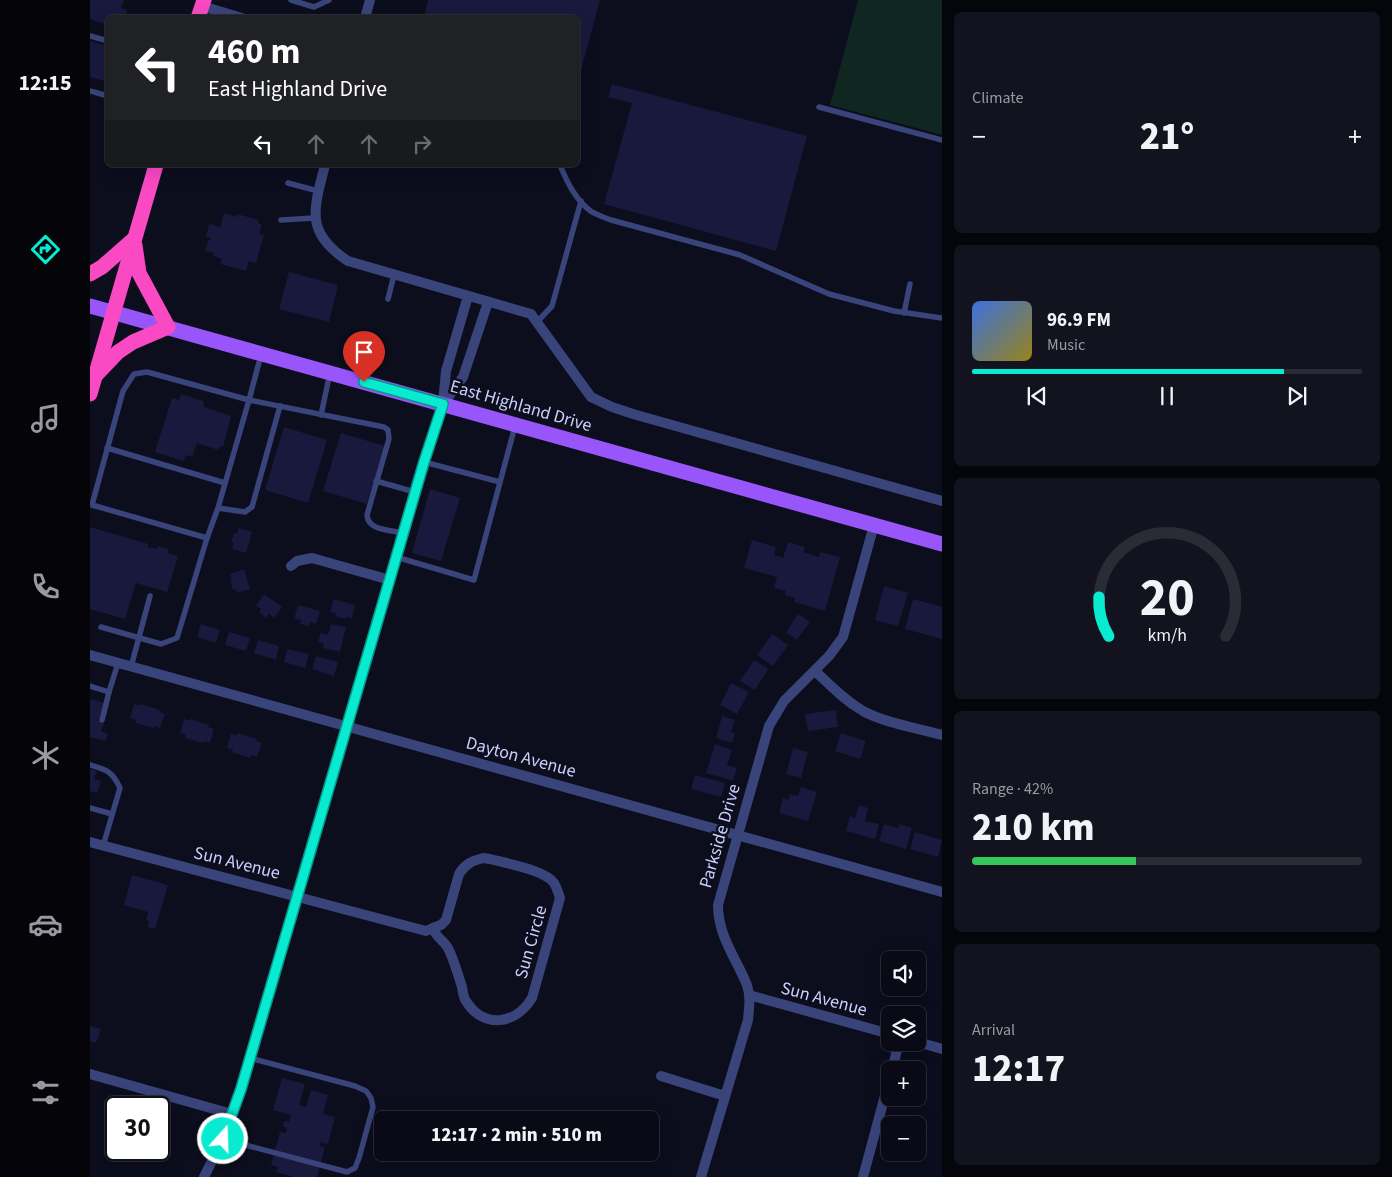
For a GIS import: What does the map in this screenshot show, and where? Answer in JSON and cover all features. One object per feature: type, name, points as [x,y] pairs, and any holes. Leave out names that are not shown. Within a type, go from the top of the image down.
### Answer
[{"type":"highway","points":[[90,394],[155,167]]},
{"type":"highway","points":[[90,274],[102,267],[134,239]]},
{"type":"highway","points":[[95,376],[118,352],[133,342],[168,328],[139,273],[134,239]]},
{"type":"highway","points":[[90,361],[95,376]]},
{"type":"main road","name":"East Highland Drive","points":[[90,306],[942,544]]},
{"type":"street","points":[[366,15],[370,0]]},
{"type":"street","points":[[201,8],[230,15]]},
{"type":"street","points":[[324,167],[318,191],[314,218],[325,243],[338,255],[348,262],[531,314],[591,397],[612,407],[942,501]]},
{"type":"street","points":[[204,1177],[223,1139],[250,1058],[415,492],[443,404],[446,372],[468,296]]},
{"type":"street","points":[[443,404],[463,376],[488,302]]},
{"type":"street","name":"Parkside Drive","points":[[701,1177],[748,1020],[749,995],[747,986],[724,939],[718,918],[718,905],[769,726],[784,701],[836,649],[843,637],[874,525]]},
{"type":"street","points":[[291,566],[297,561],[312,558],[390,580]]},
{"type":"street","name":"Dayton Avenue","points":[[90,656],[942,892]]},
{"type":"street","points":[[815,671],[838,694],[864,711],[879,718],[942,735]]},
{"type":"street","name":"Sun Avenue","points":[[90,842],[426,931],[433,928]]},
{"type":"street","name":"Sun Circle","points":[[483,858],[490,859],[542,874],[552,880],[558,890],[560,902],[532,998],[526,1008],[510,1018],[499,1021],[488,1019],[479,1015],[468,1004],[448,948],[434,934],[433,928],[441,925],[446,920],[459,874],[472,861],[483,858]]},
{"type":"street","name":"Sun Avenue","points":[[749,995],[881,1032]]},
{"type":"street","points":[[926,1044],[942,1049]]},
{"type":"street","points":[[90,1074],[232,1114]]},
{"type":"street","points":[[661,1076],[725,1096]]},
{"type":"street","points":[[863,1177],[882,1106]]},
{"type":"lane","points":[[291,0],[314,7],[329,0]]},
{"type":"lane","points":[[90,36],[105,40]]},
{"type":"lane","points":[[90,91],[105,95]]},
{"type":"lane","points":[[819,107],[942,140]]},
{"type":"lane","points":[[561,167],[572,191],[581,201],[592,211],[611,220],[740,255],[829,294],[904,313],[942,318]]},
{"type":"lane","points":[[288,183],[318,191]]},
{"type":"lane","points":[[537,322],[552,306],[581,201]]},
{"type":"lane","points":[[281,220],[314,218]]},
{"type":"lane","points":[[388,299],[394,275]]},
{"type":"lane","points":[[904,313],[910,284]]},
{"type":"lane","points":[[101,627],[161,644],[177,638],[218,508],[261,353]]},
{"type":"lane","points":[[207,538],[91,504],[123,391],[134,374],[147,372],[249,400],[321,414],[388,430],[389,439],[376,481],[367,521],[373,527],[404,532]]},
{"type":"lane","points":[[321,414],[330,372]]},
{"type":"lane","points":[[218,508],[245,512],[252,506],[280,406]]},
{"type":"lane","points":[[396,557],[474,580],[516,424]]},
{"type":"lane","points":[[107,448],[225,483]]},
{"type":"lane","points":[[424,462],[500,482]]},
{"type":"lane","points":[[376,481],[415,492]]},
{"type":"lane","points":[[131,667],[150,596]]},
{"type":"lane","points":[[102,720],[118,663]]},
{"type":"lane","points":[[90,686],[110,692]]},
{"type":"lane","points":[[90,765],[108,770],[116,778],[120,788],[103,846]]},
{"type":"lane","points":[[90,808],[112,814]]},
{"type":"lane","points":[[223,1139],[347,1172],[354,1168],[360,1158],[373,1107],[372,1098],[366,1091],[355,1086],[250,1058]]},
{"type":"green space","points":[[858,0],[942,0],[942,135],[830,105]]},
{"type":"building","points":[[90,0],[124,0],[121,8],[127,10],[126,15],[105,15],[105,24],[90,19]]},
{"type":"building","points":[[428,0],[600,0],[580,75],[580,15],[425,15]]},
{"type":"building","points":[[90,41],[105,45],[105,81],[90,77]]},
{"type":"building","points":[[612,84],[807,136],[776,251],[604,204],[632,103],[608,97]]},
{"type":"building","points":[[224,213],[236,217],[237,214],[259,220],[258,223],[262,225],[259,234],[264,235],[256,263],[249,261],[246,271],[220,264],[222,259],[213,256],[214,253],[205,251],[209,239],[211,240],[211,238],[206,237],[209,224],[220,227]]},
{"type":"building","points":[[289,272],[338,285],[329,322],[279,309]]},
{"type":"building","points":[[181,394],[203,401],[204,407],[231,416],[223,447],[220,446],[218,450],[197,443],[192,457],[186,455],[184,461],[155,452],[172,398],[179,400]]},
{"type":"building","points":[[284,427],[327,440],[308,503],[265,490]]},
{"type":"building","points":[[341,433],[385,446],[367,504],[323,491]]},
{"type":"building","points":[[430,489],[460,498],[441,561],[412,553]]},
{"type":"building","points":[[90,527],[148,544],[148,547],[157,549],[157,546],[169,549],[168,553],[178,556],[167,592],[136,583],[125,619],[90,609]]},
{"type":"building","points":[[238,528],[252,532],[246,553],[232,549],[234,543],[231,542]]},
{"type":"building","points":[[752,540],[776,547],[774,555],[783,558],[788,542],[805,547],[803,552],[819,557],[820,552],[840,557],[825,611],[794,602],[795,598],[785,595],[786,591],[774,588],[777,577],[744,568]]},
{"type":"building","points":[[244,569],[250,589],[237,593],[236,589],[233,590],[230,574]]},
{"type":"building","points":[[884,586],[908,593],[898,626],[875,620]]},
{"type":"building","points":[[264,594],[282,607],[274,618],[269,614],[266,618],[259,612],[261,609],[256,606]]},
{"type":"building","points":[[334,599],[355,605],[352,618],[346,617],[345,619],[335,616],[336,613],[330,612]]},
{"type":"building","points":[[913,599],[942,607],[942,639],[905,629]]},
{"type":"building","points":[[298,605],[320,611],[316,624],[310,622],[309,626],[300,624],[301,620],[294,619]]},
{"type":"building","points":[[798,614],[810,622],[797,640],[786,632]]},
{"type":"building","points":[[201,624],[220,630],[216,643],[197,637]]},
{"type":"building","points":[[331,624],[346,627],[340,652],[323,648],[324,644],[318,642],[321,633],[328,635]]},
{"type":"building","points":[[229,632],[250,638],[246,651],[225,645]]},
{"type":"building","points":[[772,634],[788,645],[773,666],[757,655]]},
{"type":"building","points":[[258,640],[279,646],[276,660],[254,653]]},
{"type":"building","points":[[287,649],[309,654],[305,668],[284,662]]},
{"type":"building","points":[[316,656],[338,662],[334,676],[312,669]]},
{"type":"building","points":[[754,660],[768,669],[755,690],[740,681]]},
{"type":"building","points":[[731,683],[749,692],[737,714],[720,705]]},
{"type":"building","points":[[90,699],[104,703],[98,721],[104,723],[101,732],[108,733],[106,741],[90,737]]},
{"type":"building","points":[[134,704],[140,706],[141,704],[160,710],[159,712],[165,714],[160,728],[136,723],[136,720],[130,718]]},
{"type":"building","points":[[836,710],[838,727],[808,731],[805,714]]},
{"type":"building","points":[[722,716],[735,720],[731,732],[735,733],[732,743],[716,738]]},
{"type":"building","points":[[184,719],[209,725],[208,727],[214,729],[210,743],[185,738],[186,735],[180,733]]},
{"type":"building","points":[[238,733],[257,739],[256,741],[262,743],[257,757],[251,755],[250,758],[232,752],[233,749],[227,748],[231,734],[237,735]]},
{"type":"building","points":[[841,733],[866,741],[860,759],[835,751]]},
{"type":"building","points":[[715,744],[732,750],[727,765],[737,768],[733,781],[706,773]]},
{"type":"building","points":[[793,748],[808,752],[801,778],[786,774]]},
{"type":"building","points":[[90,769],[97,771],[94,779],[101,781],[97,793],[90,791]]},
{"type":"building","points":[[695,775],[725,783],[721,797],[691,789]]},
{"type":"building","points":[[801,787],[817,792],[808,821],[779,813],[783,798],[788,800],[790,794],[798,796]]},
{"type":"building","points":[[859,805],[868,808],[865,821],[879,824],[875,839],[846,831],[850,816],[855,818]]},
{"type":"building","points":[[884,824],[898,828],[899,824],[912,828],[906,849],[879,841]]},
{"type":"building","points":[[915,832],[942,840],[938,857],[910,849]]},
{"type":"building","points":[[132,875],[168,885],[155,929],[148,927],[149,921],[146,920],[148,912],[124,905]]},
{"type":"building","points":[[90,1026],[101,1029],[96,1043],[90,1041]]},
{"type":"building","points":[[282,1078],[305,1084],[299,1105],[306,1107],[311,1090],[328,1095],[323,1114],[335,1117],[328,1144],[321,1142],[320,1146],[325,1147],[317,1177],[294,1177],[276,1172],[278,1167],[271,1165],[280,1132],[286,1133],[287,1128],[283,1126],[284,1121],[289,1122],[291,1115],[273,1110]]},
{"type":"route","points":[[223,1139],[241,1089],[424,462],[443,404],[364,382]]}]
